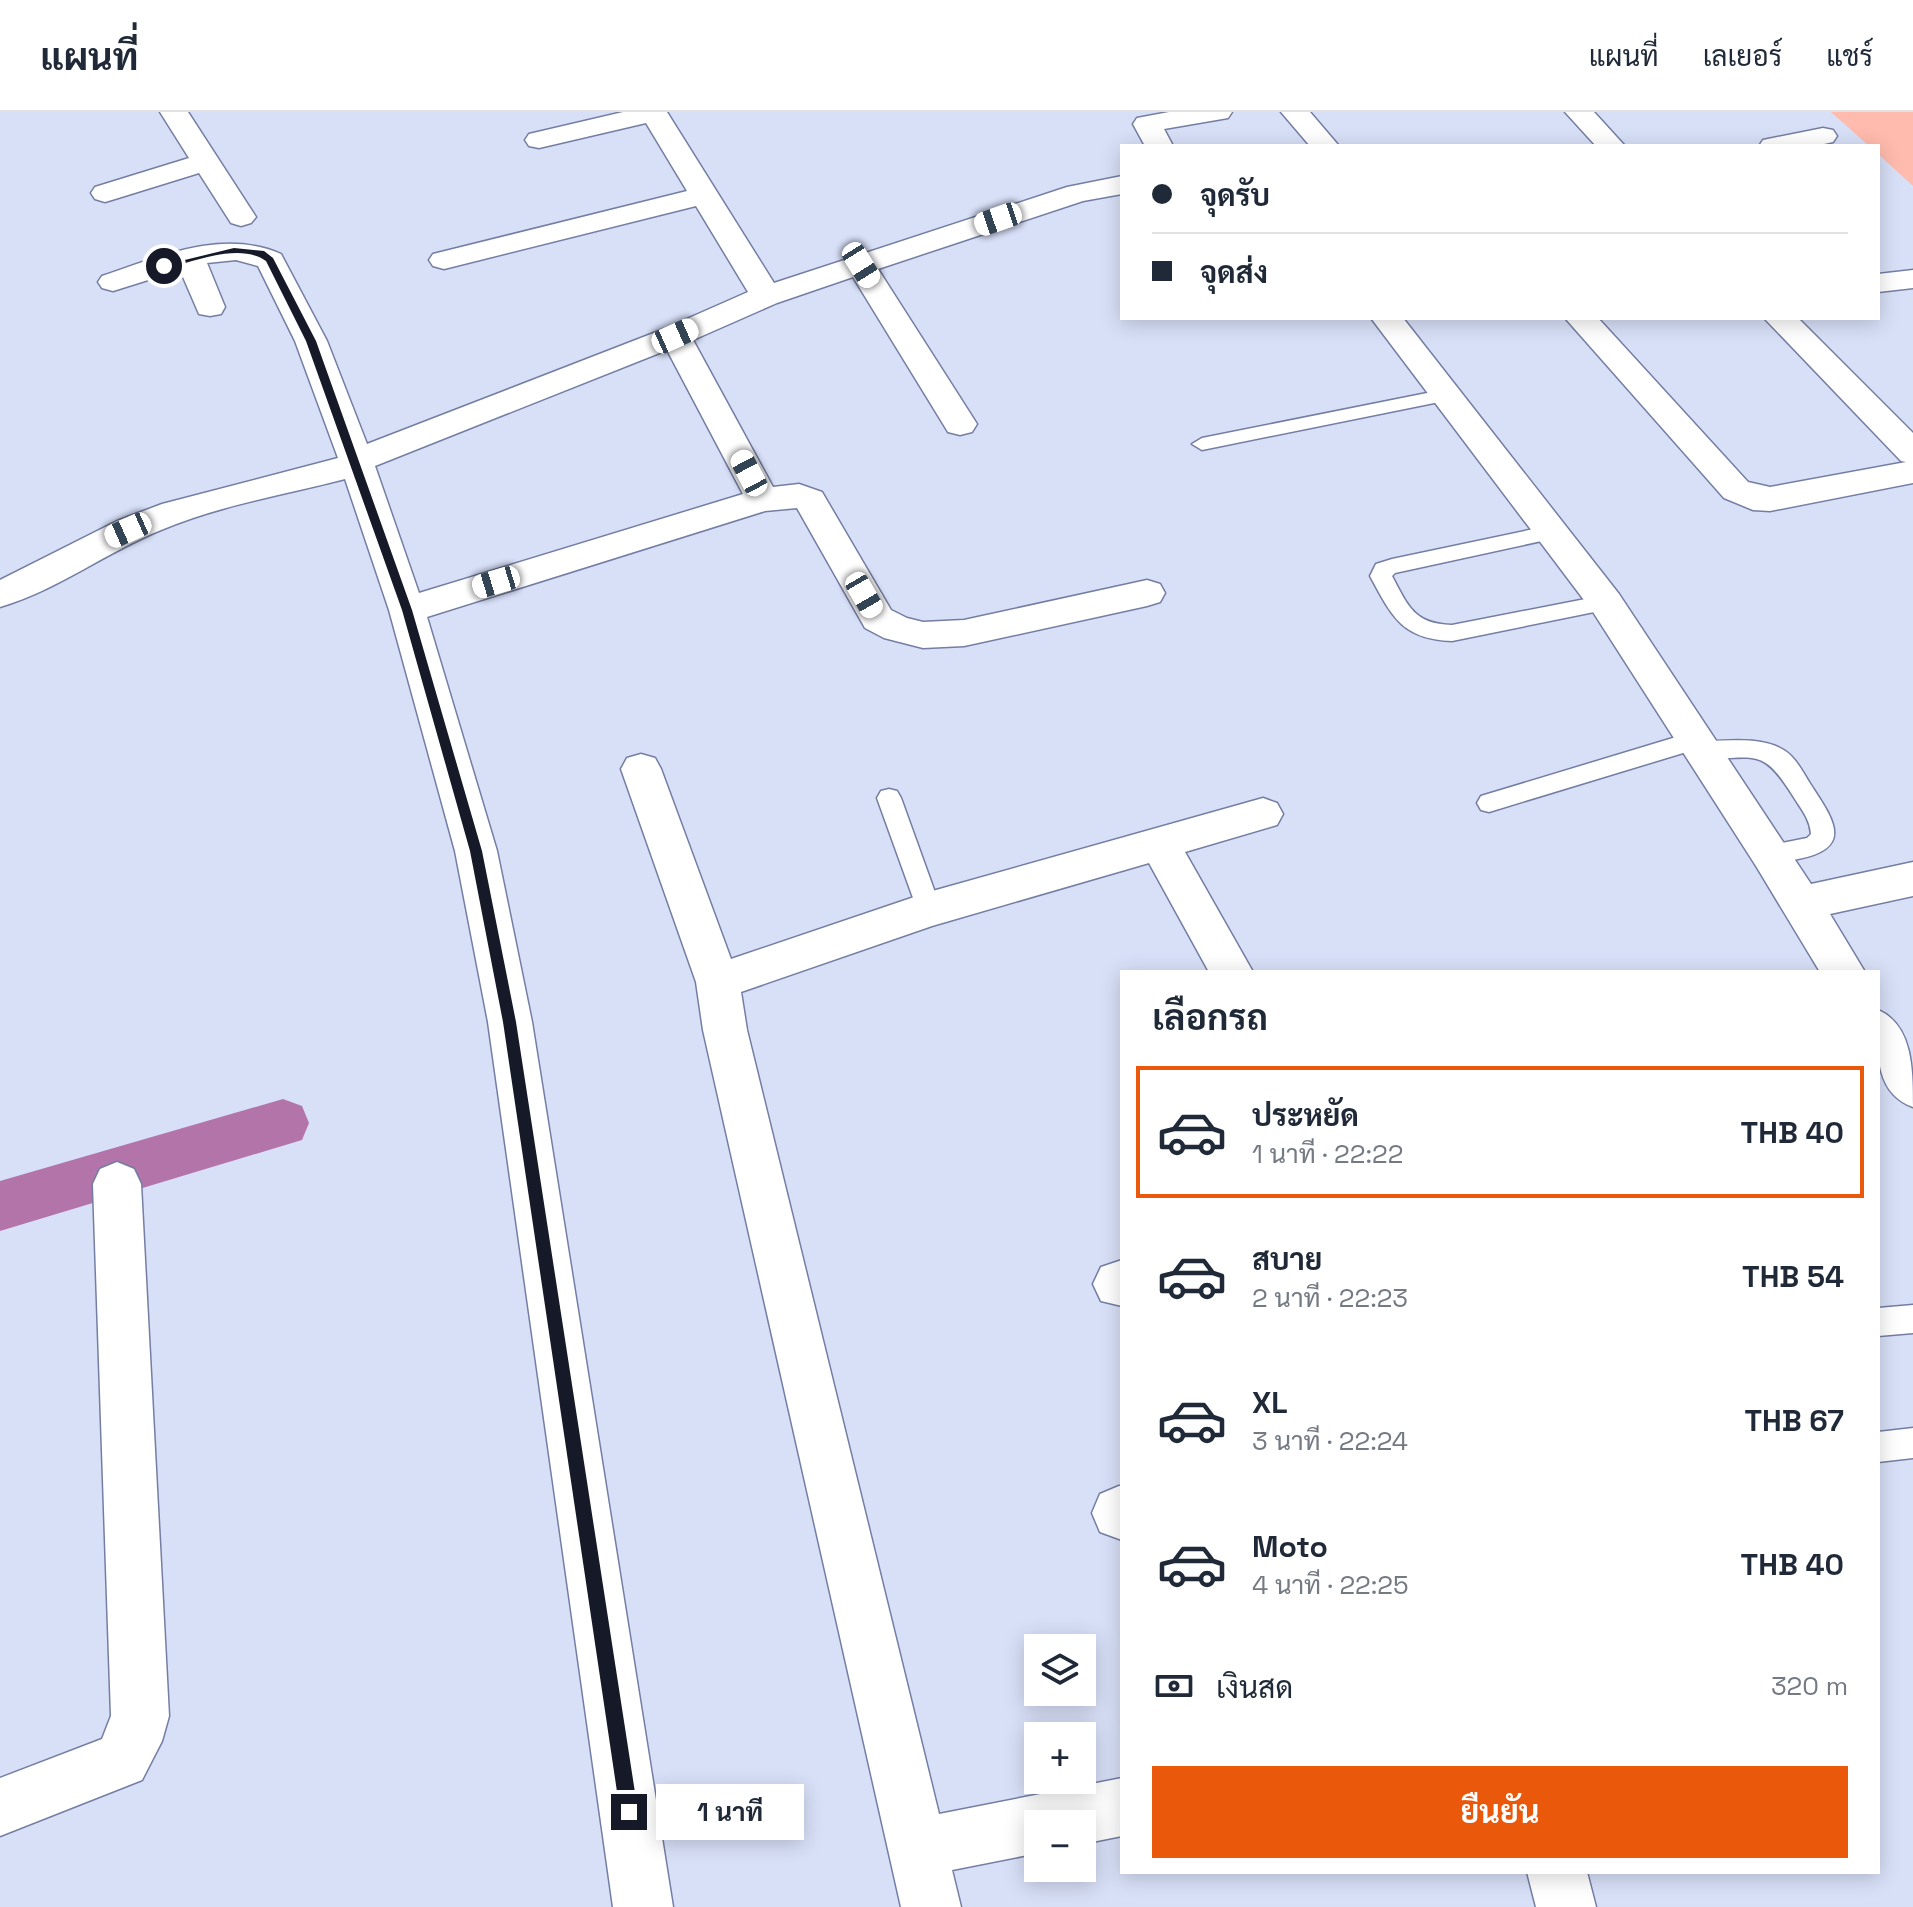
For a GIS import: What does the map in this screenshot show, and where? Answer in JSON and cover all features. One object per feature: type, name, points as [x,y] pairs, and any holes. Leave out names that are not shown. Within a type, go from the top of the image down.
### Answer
[{"type":"street","points":[[174,112],[241,217]]},
{"type":"street","points":[[539,140],[653,112],[766,296]]},
{"type":"street","points":[[1148,127],[1218,112]]},
{"type":"street","points":[[1295,112],[1323,144]]},
{"type":"street","points":[[1579,112],[1609,144]]},
{"type":"street","points":[[1783,144],[1823,136]]},
{"type":"street","points":[[105,193],[207,161]]},
{"type":"street","points":[[0,594],[25,586],[109,539],[183,508],[356,463],[675,336],[766,296],[1077,193],[1120,185]]},
{"type":"street","points":[[444,260],[704,195]]},
{"type":"street","points":[[113,282],[190,259],[246,250],[261,253],[270,260],[311,341],[407,610],[476,851],[510,1022],[643,1907]]},
{"type":"street","points":[[190,259],[210,307]]},
{"type":"street","points":[[861,265],[960,424]]},
{"type":"street","points":[[1880,283],[1913,279]]},
{"type":"street","points":[[1389,320],[1606,603],[1771,854],[1842,970]]},
{"type":"street","points":[[1583,320],[1736,490],[1753,498],[1770,499],[1913,472]]},
{"type":"street","points":[[1782,320],[1913,453]]},
{"type":"street","points":[[675,336],[763,500]]},
{"type":"street","points":[[407,610],[763,500],[799,496],[810,500],[878,619],[897,629],[923,635],[964,633],[1147,593]]},
{"type":"street","points":[[641,769],[718,982],[725,1030],[931,1907]]},
{"type":"street","points":[[718,982],[929,909],[1263,814]]},
{"type":"street","points":[[1159,844],[1230,970]]},
{"type":"street","points":[[1801,903],[1913,879]]},
{"type":"street","points":[[1880,1032],[1913,1087]]},
{"type":"street","points":[[0,1807],[122,1760],[133,1741],[140,1716],[117,1184]]},
{"type":"street","points":[[916,1848],[1120,1807]]},
{"type":"street","points":[[1558,1874],[1566,1907]]},
{"type":"lane","points":[[1202,444],[1447,395]]},
{"type":"lane","points":[[1553,532],[1392,566],[1383,569],[1381,576],[1406,620],[1420,630],[1435,634],[1606,603]]},
{"type":"lane","points":[[1489,803],[1700,745],[1752,749],[1770,753],[1783,761],[1822,821],[1823,838],[1814,846],[1771,854]]},
{"type":"lane","points":[[889,798],[929,909]]},
{"type":"lane","points":[[1880,1322],[1913,1319]]},
{"type":"lane","points":[[1880,1447],[1913,1443]]},
{"type":"shaded area","points":[[1831,112],[1913,112],[1913,186],[1880,156],[1880,144],[1867,144]]},
{"type":"waterway","points":[[0,1206],[283,1123]]},
{"type":"route","points":[[164,266],[234,250],[261,253],[270,260],[311,341],[407,610],[476,851],[510,1022],[629,1812]]}]
